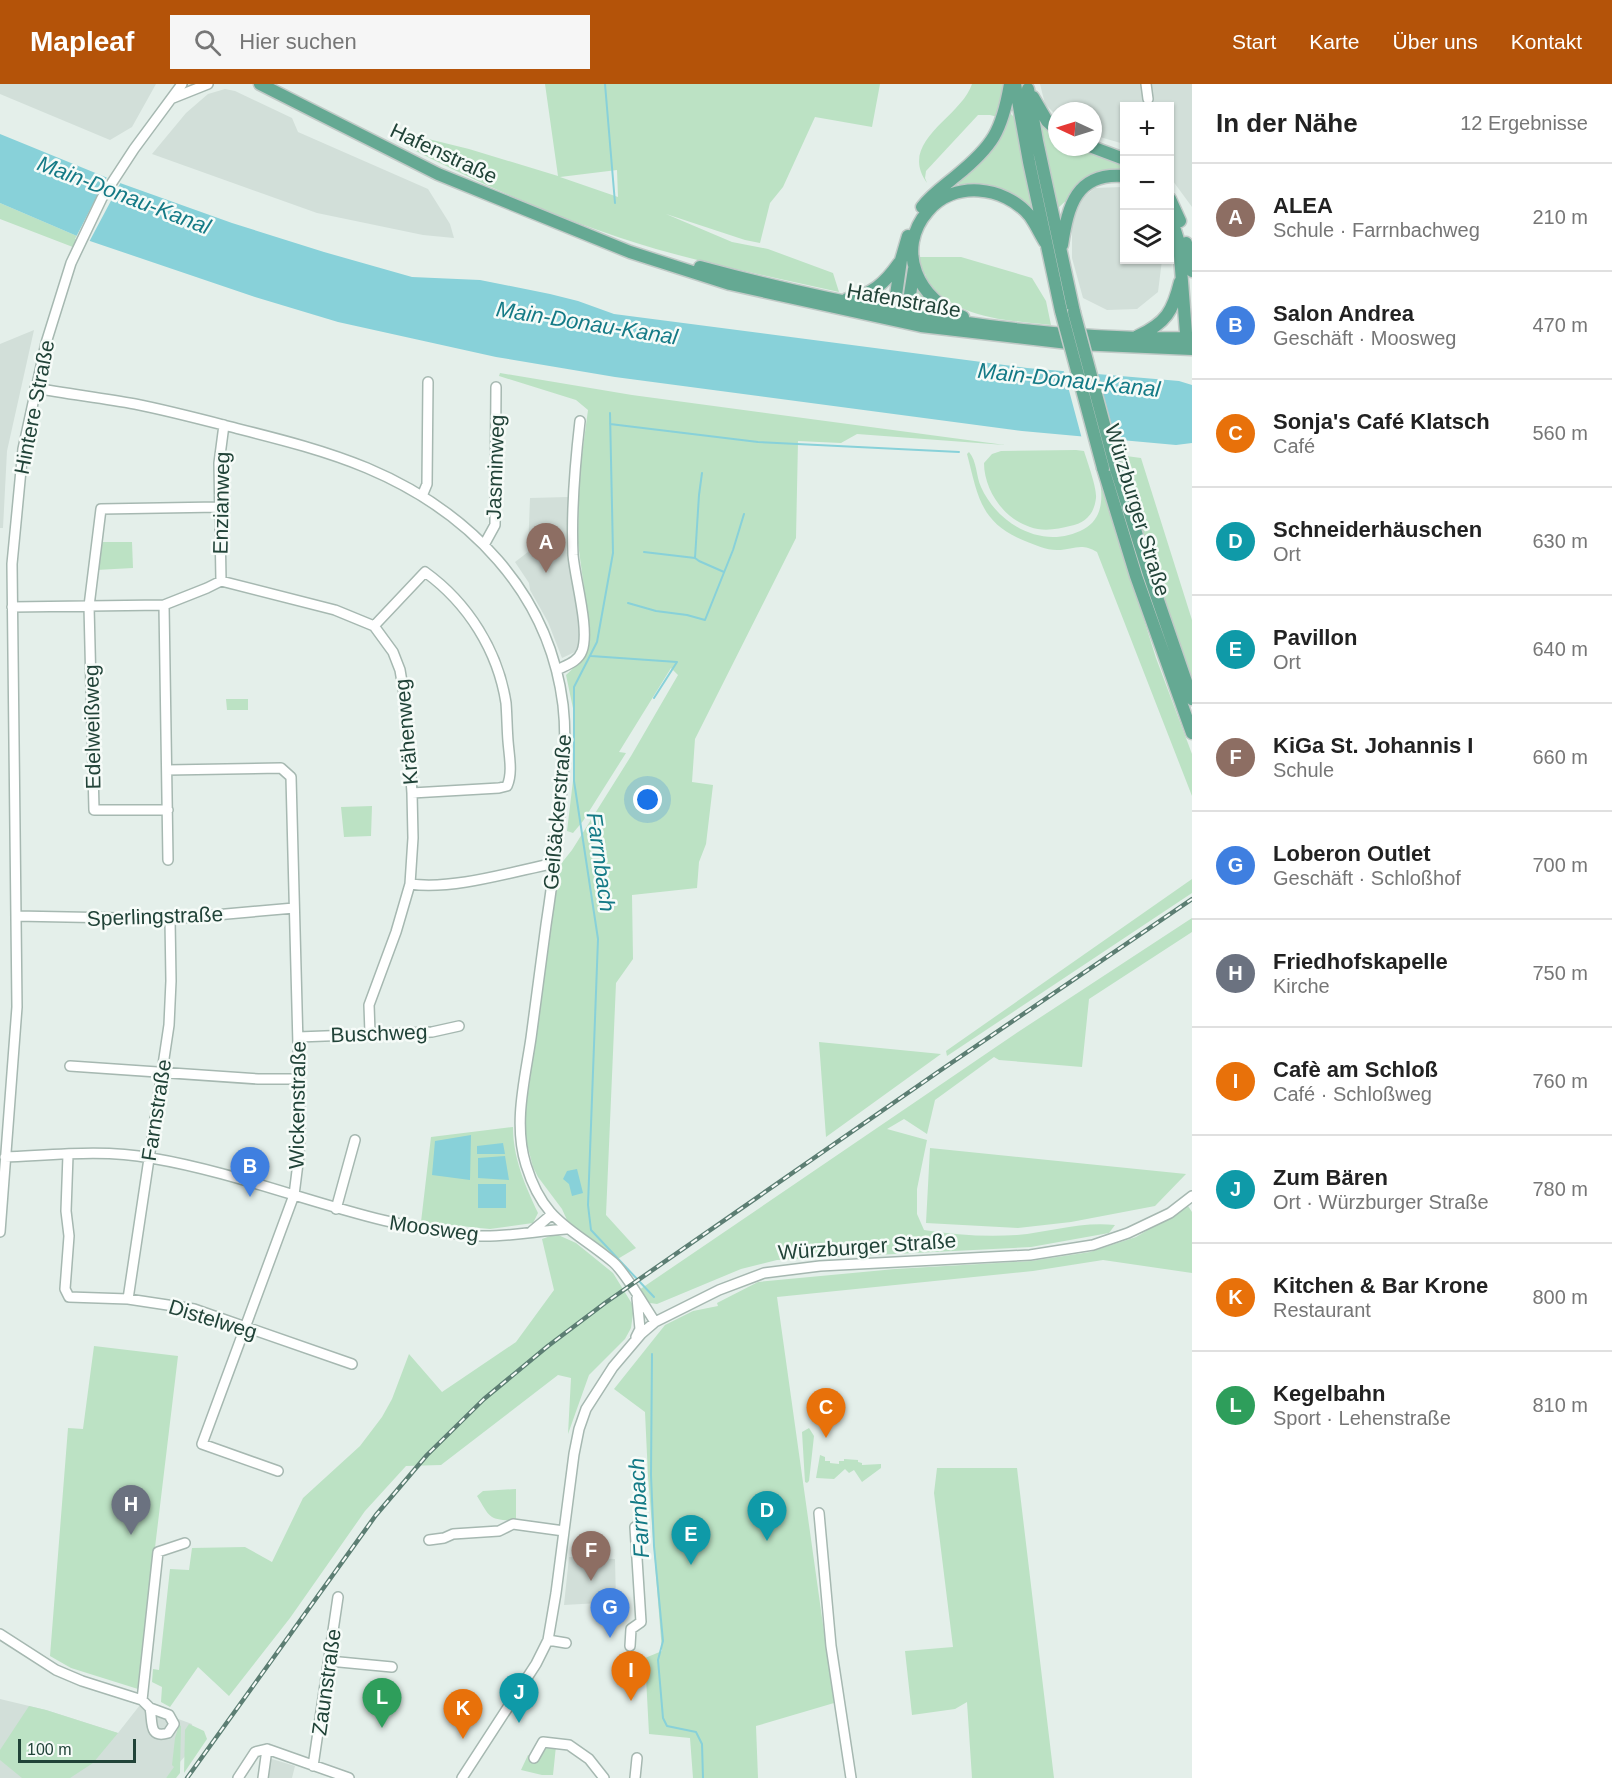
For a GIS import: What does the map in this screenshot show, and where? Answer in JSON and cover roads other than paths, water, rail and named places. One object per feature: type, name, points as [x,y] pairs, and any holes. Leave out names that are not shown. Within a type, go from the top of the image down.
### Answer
[{"type":"main road","name":"Hafenstraße","points":[[260,84],[438,174],[663,264],[730,284],[988,335],[1077,344],[1189,343]]},
{"type":"main road","points":[[899,316],[902,260],[912,223],[926,201],[986,150],[995,137],[1007,108],[1010,84]]},
{"type":"main road","name":"Würzburger Straße","points":[[1015,84],[1061,311],[1102,468],[1136,576],[1192,733]]},
{"type":"main road","points":[[1028,87],[1048,122]]},
{"type":"main road","name":"Würzburger Straße","points":[[1028,87],[1074,312],[1116,469],[1192,699]]},
{"type":"main road","points":[[1102,151],[1120,157]]},
{"type":"main road","points":[[1061,255],[1066,217],[1080,191],[1090,183],[1104,177],[1120,176]]},
{"type":"main road","points":[[993,326],[960,316],[935,301],[927,292],[914,267],[912,252],[914,237],[927,211],[960,191],[993,192],[1013,200],[1029,216],[1046,243]]},
{"type":"main road","points":[[1174,208],[1182,226],[1187,272],[1189,343]]},
{"type":"main road","points":[[1137,337],[1162,322],[1172,310],[1187,272],[1174,227]]},
{"type":"main road","name":"Hafenstraße","points":[[618,246],[899,316],[1189,343]]},
{"type":"main road","points":[[841,300],[859,298],[872,292],[888,279],[902,260]]},
{"type":"main road","points":[[899,316],[914,267]]},
{"type":"street","name":"Hintere Straße","points":[[0,1232],[17,1007],[12,606],[15,521],[23,449],[46,343],[71,263],[102,198],[134,149],[182,84]]},
{"type":"street","points":[[171,99],[208,84]]},
{"type":"street","points":[[1146,84],[1148,99]]},
{"type":"street","points":[[422,496],[427,484],[428,382]]},
{"type":"street","name":"Jasminweg","points":[[484,545],[495,525],[496,387]]},
{"type":"street","name":"Geißäckerstraße","points":[[35,388],[137,405],[224,425],[285,440],[371,470],[422,496],[441,509],[484,545],[504,566],[524,594],[546,639],[557,670],[564,709],[565,756],[555,863],[520,1121],[525,1163],[540,1199],[551,1215],[566,1229],[616,1264],[656,1322]]},
{"type":"street","points":[[557,670],[575,661],[582,651],[582,612],[575,572],[573,538],[580,421]]},
{"type":"street","name":"Enzianweg","points":[[221,581],[219,463],[224,425]]},
{"type":"street","points":[[89,606],[101,509],[219,507]]},
{"type":"street","points":[[12,606],[164,605],[221,581],[335,610],[374,626],[425,572],[439,582],[468,613],[487,644],[499,673],[506,704],[511,775],[507,786],[499,789],[412,793]]},
{"type":"street","points":[[164,605],[168,860]]},
{"type":"street","name":"Edelweißweg","points":[[89,606],[94,810],[168,810]]},
{"type":"street","name":"Krähenweg","points":[[370,1034],[369,1005],[396,932],[410,884],[412,838],[412,793],[402,677],[393,652],[374,626]]},
{"type":"street","name":"Wickenstraße","points":[[167,771],[281,768],[291,777],[299,1155],[294,1196],[202,1444],[278,1471]]},
{"type":"street","points":[[410,884],[425,886],[456,883],[555,863]]},
{"type":"street","name":"Sperlingstraße","points":[[16,916],[170,919],[294,908]]},
{"type":"street","name":"Farnstraße","points":[[128,1299],[169,1025],[170,919]]},
{"type":"street","name":"Buschweg","points":[[298,1037],[432,1032],[459,1026]]},
{"type":"street","points":[[70,1066],[258,1079],[298,1079]]},
{"type":"street","points":[[336,1209],[355,1140]]},
{"type":"street","name":"Moosweg","points":[[5,1157],[95,1154],[149,1157],[209,1170],[365,1217],[463,1234],[499,1236],[566,1229]]},
{"type":"street","name":"Distelweg","points":[[68,1155],[66,1211],[69,1236],[65,1289],[69,1297],[128,1299],[194,1309],[352,1364]]},
{"type":"street","name":"Würzburger Straße","points":[[462,1778],[536,1664],[548,1640],[574,1454],[586,1408],[613,1367],[634,1342],[656,1322],[718,1290],[764,1273],[783,1269],[1030,1255],[1093,1245],[1128,1233],[1170,1213],[1192,1196]]},
{"type":"street","points":[[532,1231],[551,1215]]},
{"type":"street","name":"Geißäckerstraße","points":[[634,1342],[640,1329],[636,1294]]},
{"type":"street","points":[[819,1513],[831,1646],[851,1778]]},
{"type":"street","points":[[429,1540],[453,1534],[499,1531],[513,1524],[564,1530]]},
{"type":"street","points":[[630,1646],[631,1629],[641,1622],[635,1527]]},
{"type":"street","points":[[142,1700],[158,1552],[185,1543]]},
{"type":"street","name":"Zaunstraße","points":[[313,1766],[338,1597]]},
{"type":"street","points":[[0,1634],[56,1670],[82,1681],[142,1700],[150,1708]]},
{"type":"street","points":[[548,1640],[566,1643]]},
{"type":"street","points":[[329,1661],[392,1667]]},
{"type":"street","points":[[534,1758],[543,1742],[569,1745],[589,1759],[604,1778]]},
{"type":"street","points":[[263,1778],[264,1750]]},
{"type":"street","points":[[238,1778],[255,1752],[264,1750],[349,1778]]},
{"type":"street","points":[[635,1778],[637,1758]]},
{"type":"water","name":"Main-Donau-Kanal","points":[[0,134],[120,183],[232,223],[412,277],[480,280],[578,301],[614,314],[1027,368],[1179,381],[1192,385],[1192,443],[1176,445],[1022,431],[615,377],[496,357],[338,322],[255,297],[84,239],[0,203]]},
{"type":"water","points":[[471,1135],[470,1180],[432,1175],[435,1141]]},
{"type":"water","points":[[503,1143],[505,1154],[477,1154],[477,1146]]},
{"type":"water","points":[[505,1156],[509,1180],[478,1178],[478,1158]]},
{"type":"water","points":[[577,1169],[583,1193],[572,1196],[569,1184],[563,1179],[567,1171]]},
{"type":"water","points":[[478,1184],[506,1184],[506,1208],[478,1208]]},
{"type":"waterway","name":"Farrnbach","points":[[605,84],[615,203]]},
{"type":"waterway","name":"Farrnbach","points":[[610,413],[613,553],[597,642],[574,687],[574,781],[598,939],[588,1205],[591,1230],[654,1297]]},
{"type":"waterway","points":[[610,424],[758,442],[959,452]]},
{"type":"waterway","points":[[695,558],[702,473]]},
{"type":"waterway","points":[[628,603],[705,620],[733,550],[744,514]]},
{"type":"waterway","points":[[644,552],[695,558],[724,572]]},
{"type":"waterway","points":[[591,656],[677,662],[654,698]]},
{"type":"waterway","name":"Farrnbach","points":[[652,1354],[651,1475],[654,1546],[663,1641],[658,1660],[663,1718],[667,1726],[696,1732],[702,1744],[703,1778]]},
{"type":"railway","points":[[187,1778],[376,1515],[427,1455],[484,1399],[605,1303],[1192,899]]},
{"type":"place","name":"ALEA","points":[[546,573]]},
{"type":"place","name":"Salon Andrea","points":[[250,1197]]},
{"type":"place","name":"Sonja's Café Klatsch","points":[[826,1438]]},
{"type":"place","name":"Friedhofskapelle","points":[[131,1535]]},
{"type":"place","name":"Schneiderhäuschen","points":[[767,1541]]},
{"type":"place","name":"Pavillon","points":[[691,1565]]},
{"type":"place","name":"KiGa St. Johannis I","points":[[591,1581]]},
{"type":"place","name":"Loberon Outlet","points":[[610,1638]]},
{"type":"place","name":"Cafè am Schloß","points":[[631,1701]]},
{"type":"place","name":"Zum Bären","points":[[519,1723]]},
{"type":"place","name":"Kegelbahn","points":[[382,1728]]},
{"type":"place","name":"Kitchen & Bar Krone","points":[[463,1739]]}]
